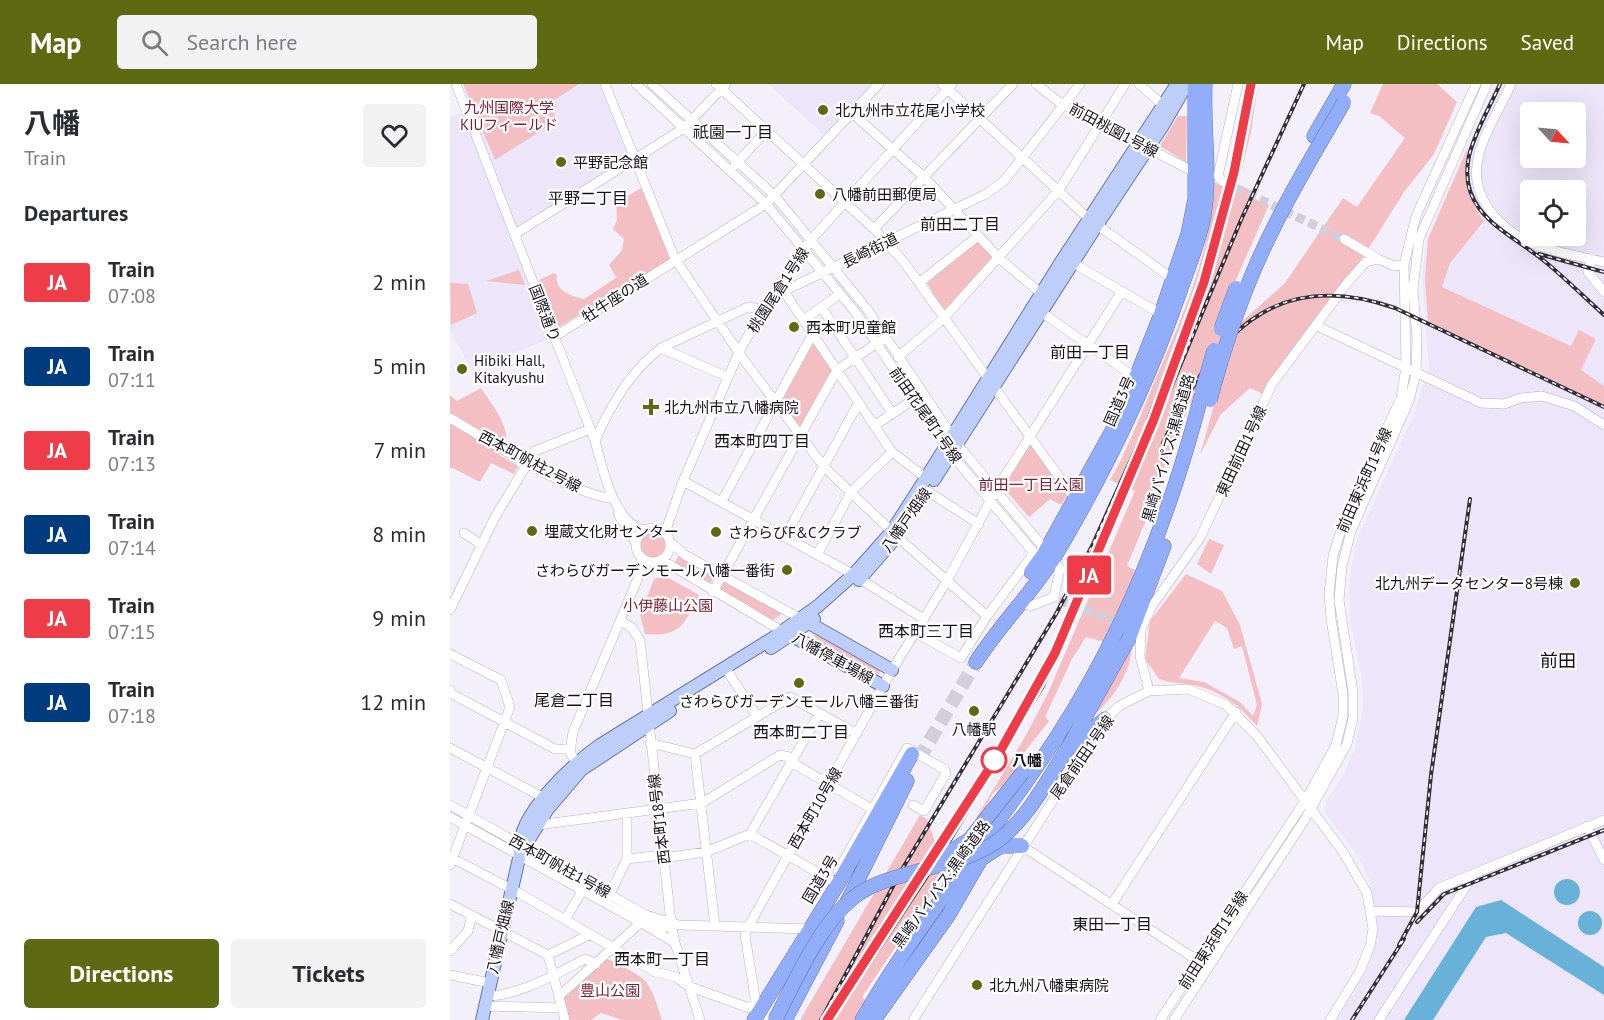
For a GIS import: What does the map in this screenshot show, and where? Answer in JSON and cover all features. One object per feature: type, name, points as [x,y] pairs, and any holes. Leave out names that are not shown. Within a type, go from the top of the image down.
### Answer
[{"type":"highway","name":"国道3号","points":[[1195,84],[1195,199],[1189,230],[1161,314],[1122,413],[1077,496],[1044,555],[1019,602],[972,660],[985,632],[1044,555],[1116,447],[1167,328],[1199,236],[1206,190],[1205,84]]},
{"type":"highway","name":"黒崎バイパス;黒崎道路","points":[[862,1020],[896,963],[1058,735],[1123,617],[1170,507],[1205,399],[1258,259],[1342,91],[1353,84]]},
{"type":"highway","name":"黒崎バイパス;黒崎道路","points":[[872,1020],[925,932],[1042,772],[1071,728],[1134,612],[1164,546],[1189,474],[1205,399]]},
{"type":"highway","points":[[775,1020],[817,944],[841,909],[852,898],[876,885],[968,856],[992,845],[1018,820],[1068,748],[1121,654],[1164,546]]},
{"type":"highway","points":[[769,1020],[798,965],[836,906],[862,885],[945,857],[959,848],[981,827],[1021,778],[1075,697],[1123,617]]},
{"type":"highway","points":[[1051,771],[1070,757],[1087,734],[1105,719]]},
{"type":"highway","name":"国道3号","points":[[754,1020],[759,1005],[810,929],[835,882],[916,756],[785,1020]]},
{"type":"highway","points":[[896,963],[916,926],[970,844],[993,801],[1021,778]]},
{"type":"highway","points":[[872,1020],[948,916],[981,859],[1001,846],[1022,846]]},
{"type":"main road","name":"八幡戸畑線","points":[[1143,146],[1177,84]]},
{"type":"main road","name":"八幡戸畑線","points":[[482,1020],[522,848],[544,798],[578,766],[648,719],[728,672],[805,621],[856,577],[894,533],[1093,222],[1187,84]]},
{"type":"main road","name":"八幡戸畑線","points":[[991,383],[1041,312],[1045,297],[1073,264],[1093,222]]},
{"type":"main road","name":"八幡停車場線","points":[[805,621],[892,670]]},
{"type":"main road","name":"八幡停車場線","points":[[787,633],[883,686]]},
{"type":"main road","name":"八幡戸畑線","points":[[522,848],[578,766]]},
{"type":"street","name":"国際通り","points":[[456,84],[595,441],[612,498],[636,528],[650,529]]},
{"type":"street","points":[[605,84],[675,260],[739,352],[777,400],[824,467],[987,616]]},
{"type":"street","name":"前田花尾町1号線","points":[[636,84],[766,204],[840,294],[877,344],[913,400],[952,445],[996,490],[1040,543],[1044,555]]},
{"type":"street","points":[[645,92],[652,84]]},
{"type":"street","name":"前田花尾町1号線","points":[[652,84],[775,196],[886,337],[952,445],[990,501],[1044,555]]},
{"type":"street","name":"牡牛座の道","points":[[554,337],[766,204],[879,84]]},
{"type":"street","points":[[874,229],[1013,84]]},
{"type":"street","name":"前田桃園1号線","points":[[1036,84],[1065,104],[1194,171]]},
{"type":"street","name":"長崎街道","points":[[782,288],[823,274],[986,194],[1004,181],[1080,84]]},
{"type":"street","points":[[898,357],[944,318],[1059,190],[1125,84]]},
{"type":"street","points":[[1139,84],[1164,106]]},
{"type":"street","points":[[1223,182],[1218,176],[1238,84]]},
{"type":"street","name":"前田東浜町1号線","points":[[1174,1020],[1308,805],[1336,745],[1343,716],[1343,694],[1329,594],[1333,556],[1344,520],[1401,398],[1406,367],[1404,265],[1416,216],[1476,84]]},
{"type":"street","name":"前田東浜町1号線","points":[[1160,1020],[1340,759],[1353,718],[1353,692],[1339,600],[1342,566],[1351,531],[1409,401],[1416,373],[1417,338],[1413,289],[1419,239],[1487,84]]},
{"type":"street","points":[[1511,84],[1480,152],[1476,166],[1478,182],[1485,203],[1496,219],[1535,245],[1604,262]]},
{"type":"street","points":[[515,234],[684,128],[721,86],[886,242],[920,282],[1070,492],[1077,496]]},
{"type":"street","points":[[947,86],[1093,222],[1173,279]]},
{"type":"street","name":"桃園尾倉1号線","points":[[667,538],[683,481],[739,352],[763,309],[782,288],[810,241],[947,86]]},
{"type":"street","points":[[852,113],[924,177],[999,258],[1045,297]]},
{"type":"street","points":[[730,171],[766,131]]},
{"type":"street","points":[[920,282],[978,236]]},
{"type":"street","points":[[1344,239],[1394,266],[1404,265]]},
{"type":"street","name":"東田前田1号線","points":[[1149,691],[1140,656],[1138,629],[1200,538],[1272,384],[1348,282],[1366,262],[1378,259]]},
{"type":"street","points":[[1591,259],[1588,272],[1604,292]]},
{"type":"street","points":[[1073,264],[1161,314]]},
{"type":"street","points":[[782,288],[892,452],[926,485],[979,524]]},
{"type":"street","name":"西本町10号線","points":[[747,927],[892,670],[947,581],[996,490],[1122,291]]},
{"type":"street","points":[[803,320],[840,294]]},
{"type":"street","points":[[595,441],[610,407],[639,368],[662,348],[748,307],[763,309]]},
{"type":"street","points":[[822,308],[892,414]]},
{"type":"street","points":[[1041,312],[1136,378]]},
{"type":"street","points":[[1317,326],[1481,403],[1504,404],[1521,398],[1542,396],[1574,406],[1604,425]]},
{"type":"street","points":[[722,501],[812,335]]},
{"type":"street","points":[[713,592],[837,370],[886,337]]},
{"type":"street","points":[[662,348],[728,376]]},
{"type":"street","points":[[874,426],[922,394]]},
{"type":"street","points":[[785,537],[858,404]]},
{"type":"street","name":"西本町帆柱2号線","points":[[450,418],[526,462],[595,496],[612,498]]},
{"type":"street","points":[[450,610],[526,462],[535,451],[544,446],[590,429]]},
{"type":"street","points":[[817,555],[851,492],[892,452]]},
{"type":"street","points":[[636,543],[663,519],[683,481],[856,577],[924,619]]},
{"type":"street","points":[[578,766],[570,748],[573,732],[643,565],[636,543],[618,516],[612,498]]},
{"type":"street","points":[[650,529],[667,538],[675,549],[805,621]]},
{"type":"street","points":[[464,533],[482,545]]},
{"type":"street","points":[[621,621],[658,561],[669,552],[667,538]]},
{"type":"street","points":[[916,633],[962,658],[987,616],[1044,555],[1060,569],[1056,599],[1031,606],[1019,602]]},
{"type":"street","points":[[641,557],[658,561],[787,633]]},
{"type":"street","name":"西本町18号線","points":[[621,621],[632,628],[640,640],[669,905],[666,921]]},
{"type":"street","points":[[450,654],[501,680],[510,707],[451,860],[511,889],[655,972],[675,977],[688,986],[749,1008],[759,1005],[745,934],[747,927]]},
{"type":"street","points":[[728,672],[756,715]]},
{"type":"street","name":"尾倉前田1号線","points":[[913,1020],[1105,719],[1119,706],[1149,691],[1188,689],[1217,699],[1236,712],[1308,805],[1359,876],[1367,893],[1373,929],[1365,961],[1330,1020]]},
{"type":"street","points":[[451,694],[555,749],[570,748]]},
{"type":"street","points":[[650,743],[695,754],[756,715],[790,697],[857,734]]},
{"type":"street","points":[[1112,904],[1236,712]]},
{"type":"street","points":[[627,860],[706,852],[750,834],[819,714]]},
{"type":"street","points":[[450,748],[544,798]]},
{"type":"street","points":[[750,834],[835,882],[872,809],[907,748],[944,769],[946,773],[924,811],[913,805]]},
{"type":"street","points":[[695,754],[715,926]]},
{"type":"street","points":[[538,825],[702,803],[780,755],[872,809]]},
{"type":"street","name":"西本町帆柱1号線","points":[[450,805],[585,886],[646,915],[666,921],[664,928],[638,921],[608,898]]},
{"type":"street","points":[[608,898],[627,860],[627,814]]},
{"type":"street","name":"西本町帆柱1号線","points":[[450,817],[522,848]]},
{"type":"street","points":[[1370,911],[1417,912],[1439,888],[1604,820]]},
{"type":"street","points":[[1587,826],[1604,860]]},
{"type":"street","points":[[1022,846],[1208,967]]},
{"type":"street","points":[[1379,1020],[1476,872]]},
{"type":"street","points":[[565,920],[585,886]]},
{"type":"street","points":[[450,904],[548,955],[565,1020]]},
{"type":"street","points":[[450,951],[468,931],[472,915]]},
{"type":"street","points":[[559,996],[638,925],[638,921],[675,944]]},
{"type":"street","points":[[700,1020],[666,921],[715,926],[810,929]]},
{"type":"street","points":[[548,955],[589,934]]},
{"type":"street","points":[[486,1001],[554,975],[585,959],[596,964]]},
{"type":"street","points":[[450,975],[490,982]]},
{"type":"street","points":[[486,1001],[562,1008]]},
{"type":"shaded area","points":[[463,84],[605,84],[635,158],[515,234],[554,337],[472,370],[450,331],[450,118],[473,109]]},
{"type":"shaded area","name":"北九州市立花尾小学校","points":[[768,84],[872,84],[825,136]]},
{"type":"shaded area","points":[[1496,84],[1604,84],[1604,1020],[1336,1020],[1365,972],[1376,943],[1377,923],[1369,879],[1355,852],[1325,813],[1326,801],[1344,774],[1355,749],[1363,707],[1362,680],[1351,625],[1349,592],[1352,562],[1359,535],[1413,416],[1429,368],[1422,275],[1427,239]]},
{"type":"green space","name":"九州国際大学 KIUフィールド","points":[[463,84],[579,84],[548,104],[558,120],[495,160]]},
{"type":"green space","points":[[1254,84],[1258,84],[1251,132],[1238,185],[1251,190],[1248,196],[1269,205],[1231,291],[1237,326],[1285,283],[1343,198],[1357,207],[1405,138],[1379,116],[1370,113],[1383,84],[1437,84],[1457,102],[1434,154],[1404,192],[1362,259],[1274,374],[1263,394],[1250,388],[1221,414],[1200,455],[1230,348],[1194,395],[1127,566],[1139,572],[1105,642],[1086,637],[1072,659],[1045,717],[1049,721],[1020,758],[1022,764],[1012,779],[993,793],[978,822],[975,820],[1026,735],[1048,693],[1135,491],[1110,480],[1134,432],[1193,285],[1208,234],[1214,182],[1232,191]]},
{"type":"green space","points":[[1178,116],[1187,116],[1186,162],[1161,147]]},
{"type":"green space","points":[[1468,147],[1468,186],[1473,203],[1484,221],[1450,263],[1442,287],[1571,346],[1579,330],[1596,339],[1581,370],[1604,386],[1604,405],[1428,321],[1425,279],[1428,239]]},
{"type":"green space","points":[[643,187],[670,259],[559,327],[539,280],[554,273],[557,275],[558,285],[564,292],[584,299],[620,275],[616,277],[609,265],[622,250],[624,239],[613,229],[617,220],[616,203]]},
{"type":"green space","points":[[975,242],[980,242],[994,259],[944,311],[927,283]]},
{"type":"green space","points":[[519,270],[525,285],[486,281]]},
{"type":"green space","points":[[450,283],[468,284],[477,313],[451,325]]},
{"type":"green space","points":[[811,344],[815,344],[833,369],[801,426],[798,426],[781,400]]},
{"type":"green space","points":[[481,388],[505,428],[506,442],[499,455],[518,466],[514,474],[491,463],[480,482],[453,468],[450,469],[450,395],[457,401]]},
{"type":"green space","name":"前田一丁目公園","points":[[1029,444],[1033,445],[1067,495],[1061,505],[1050,499],[1029,517],[1003,487]]},
{"type":"green space","points":[[653,533],[662,537],[666,546],[662,555],[653,559],[644,555],[640,546],[644,537]]},
{"type":"green space","points":[[1209,539],[1224,545],[1211,574],[1197,564]]},
{"type":"green space","points":[[679,555],[714,575],[710,585],[674,564]]},
{"type":"green space","points":[[1186,574],[1222,591],[1240,625],[1262,704],[1257,726],[1244,712],[1221,695],[1203,687],[1159,679],[1145,659],[1150,621]],"holes":[[[1215,621],[1227,628],[1234,649],[1242,646],[1257,705],[1253,716],[1240,702],[1204,682],[1179,678]]]},
{"type":"green space","name":"小伊藤山公園","points":[[665,576],[699,595],[680,627],[667,633],[645,634],[640,615],[654,579]]},
{"type":"green space","points":[[723,580],[783,613],[773,620],[720,591]]},
{"type":"green space","points":[[817,634],[881,670],[876,678],[809,640]]},
{"type":"green space","points":[[1132,645],[1125,675],[1115,692],[1094,715]]},
{"type":"green space","points":[[920,815],[927,819],[946,872],[862,997],[868,1003],[858,1020],[800,1020]]},
{"type":"green space","name":"豊山公園","points":[[606,958],[644,980],[653,994],[662,1020],[623,1020],[601,1013],[591,1020],[567,1020],[563,1002],[564,994]]},
{"type":"water","points":[[1567,879],[1576,883],[1580,892],[1576,901],[1567,905],[1558,901],[1554,892],[1558,883]]},
{"type":"water","points":[[1501,900],[1604,967],[1604,995],[1506,933],[1486,937],[1433,1020],[1404,1020],[1476,907]]},
{"type":"water","points":[[1590,911],[1599,914],[1602,923],[1599,932],[1590,935],[1581,932],[1578,923],[1581,914]]},
{"type":"tunnel","points":[[1223,182],[1344,239]]},
{"type":"tunnel","points":[[1059,600],[1125,625]]},
{"type":"tunnel","points":[[919,759],[976,662]]},
{"type":"railway","points":[[1189,325],[1224,211],[1251,84]]},
{"type":"railway","points":[[832,1020],[941,855],[1043,686],[1117,517],[1241,220],[1304,84]]},
{"type":"railway","points":[[1500,84],[1479,128],[1469,156],[1467,176],[1470,192],[1488,218],[1551,267],[1604,315]]},
{"type":"railway","points":[[1539,254],[1604,272]]},
{"type":"railway","points":[[1163,443],[1203,372],[1225,343],[1251,320],[1280,304],[1313,296],[1351,297],[1395,308],[1604,407]]},
{"type":"railway","points":[[1148,420],[1188,316]]},
{"type":"railway","points":[[821,1020],[904,866],[1056,614],[1092,546],[1139,442]]},
{"type":"railway","points":[[1399,945],[1417,912],[1431,775],[1470,499]]},
{"type":"railway","points":[[1417,922],[1444,894],[1604,830]]},
{"type":"railway","points":[[1352,1020],[1404,939]]},
{"type":"train","name":"JA","points":[[827,1020],[998,755],[1040,685],[1055,653],[1154,419],[1182,346],[1204,282],[1224,211],[1251,84]]},
{"type":"place","name":"北九州市立花尾小学校","points":[[823,110]]},
{"type":"place","name":"平野記念館","points":[[561,162]]},
{"type":"place","name":"八幡前田郵便局","points":[[820,194]]},
{"type":"place","name":"西本町児童館","points":[[794,327]]},
{"type":"place","name":"Hibiki Hall, Kitakyushu","points":[[462,369]]},
{"type":"place","name":"北九州市立八幡病院","points":[[651,407]]},
{"type":"place","name":"埋蔵文化財センター","points":[[532,531]]},
{"type":"place","name":"さわらびF&Cクラブ","points":[[716,532]]},
{"type":"place","name":"さわらびガーデンモール八幡一番街","points":[[787,570]]},
{"type":"place","name":"北九州データセンター8号棟","points":[[1575,583]]},
{"type":"place","name":"さわらびガーデンモール八幡三番街","points":[[799,683]]},
{"type":"place","name":"八幡駅","points":[[974,711]]},
{"type":"place","name":"八幡","points":[[994,760]]},
{"type":"place","name":"北九州八幡東病院","points":[[977,985]]},
{"type":"district","name":"祇園一丁目","points":[[733,132]]},
{"type":"district","name":"平野二丁目","points":[[588,198]]},
{"type":"district","name":"前田二丁目","points":[[960,224]]},
{"type":"district","name":"前田一丁目","points":[[1090,352]]},
{"type":"district","name":"西本町四丁目","points":[[762,441]]},
{"type":"district","name":"西本町三丁目","points":[[926,631]]},
{"type":"district","name":"前田","points":[[1558,660]]},
{"type":"district","name":"尾倉二丁目","points":[[574,700]]},
{"type":"district","name":"西本町二丁目","points":[[801,732]]},
{"type":"district","name":"東田一丁目","points":[[1112,924]]},
{"type":"district","name":"西本町一丁目","points":[[662,959]]}]
